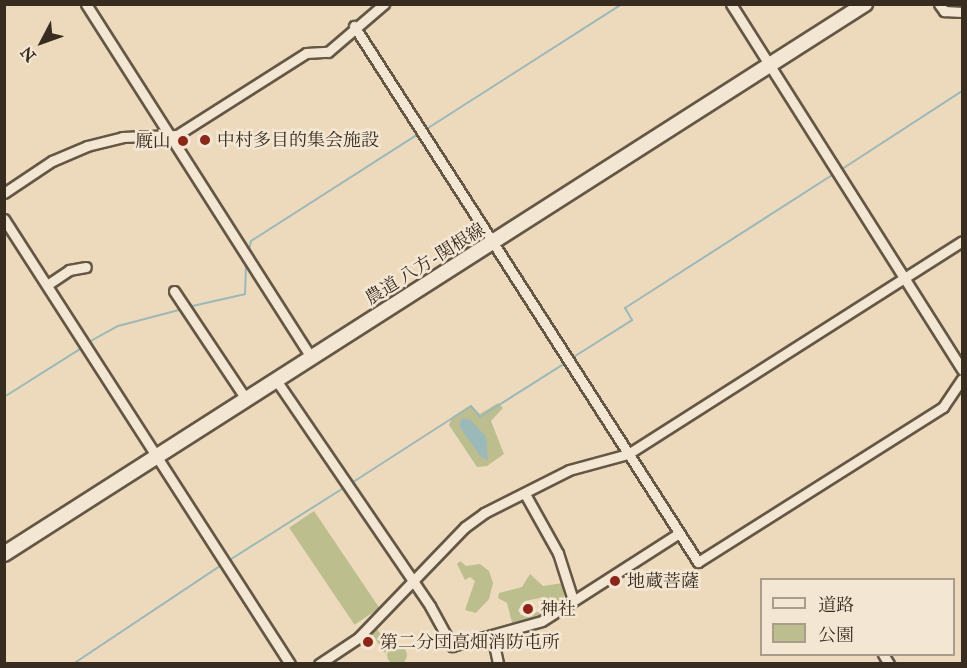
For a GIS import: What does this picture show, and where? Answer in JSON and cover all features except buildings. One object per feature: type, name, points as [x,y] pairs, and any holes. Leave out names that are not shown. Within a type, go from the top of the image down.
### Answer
[{"type":"street","points":[[86,4],[170,136],[200,188],[239,238],[311,357]]},
{"type":"street","points":[[4,193],[52,161],[87,146],[142,134],[170,136],[306,52],[328,52],[354,26],[384,4]]},
{"type":"street","points":[[731,4],[963,370]]},
{"type":"street","name":"農道 八方-関根線","points":[[4,554],[865,4]]},
{"type":"street","points":[[939,4],[951,13],[963,12]]},
{"type":"street","points":[[354,26],[698,562],[943,407],[963,379]]},
{"type":"street","points":[[4,219],[290,663]]},
{"type":"street","points":[[320,663],[358,638],[465,527],[484,513],[569,470],[628,453],[963,241]]},
{"type":"street","points":[[47,285],[69,270],[86,267]]},
{"type":"street","points":[[174,291],[246,399]]},
{"type":"street","points":[[276,380],[430,606],[450,644],[542,621],[679,533]]},
{"type":"street","points":[[525,494],[558,553],[573,600]]},
{"type":"street","points":[[492,635],[498,663]]},
{"type":"green space","points":[[498,403],[503,408],[491,421],[504,454],[487,466],[477,467],[449,425],[452,417],[471,405],[480,414]]},
{"type":"green space","points":[[314,511],[379,608],[355,625],[289,528]]},
{"type":"green space","points":[[460,561],[466,566],[480,564],[489,571],[493,583],[489,599],[476,613],[465,610],[475,581],[470,577],[465,580],[457,564]]},
{"type":"green space","points":[[530,574],[543,586],[563,583],[564,597],[557,603],[544,597],[525,601],[518,610],[521,615],[530,616],[546,607],[550,613],[513,627],[507,603],[498,598],[499,593],[522,587]]},
{"type":"green space","points":[[376,628],[390,646],[385,653],[372,634]]},
{"type":"green space","points":[[397,645],[404,648],[407,655],[404,662],[397,665],[390,662],[387,655],[390,648]]},
{"type":"water","points":[[462,418],[471,420],[486,437],[488,460],[481,457],[459,426]]},
{"type":"waterway","points":[[425,130],[622,4]]},
{"type":"waterway","points":[[839,171],[962,91]]},
{"type":"waterway","points":[[248,254],[251,241],[420,133]]},
{"type":"waterway","points":[[572,358],[632,320],[625,308],[834,174]]},
{"type":"waterway","points":[[188,307],[245,294],[246,262]]},
{"type":"waterway","points":[[87,343],[118,326],[183,309]]},
{"type":"waterway","points":[[4,397],[83,347]]},
{"type":"waterway","points":[[350,484],[471,406],[480,417],[567,362]]},
{"type":"waterway","points":[[228,561],[345,487]]},
{"type":"waterway","points":[[73,664],[223,564]]},
{"type":"place","name":"中村多目的集会施設","points":[[205,140]]},
{"type":"place","name":"厩山","points":[[183,141]]},
{"type":"place","name":"地蔵菩薩","points":[[615,581]]},
{"type":"place","name":"神社","points":[[528,609]]},
{"type":"place","name":"第二分団高畑消防屯所","points":[[368,642]]}]
